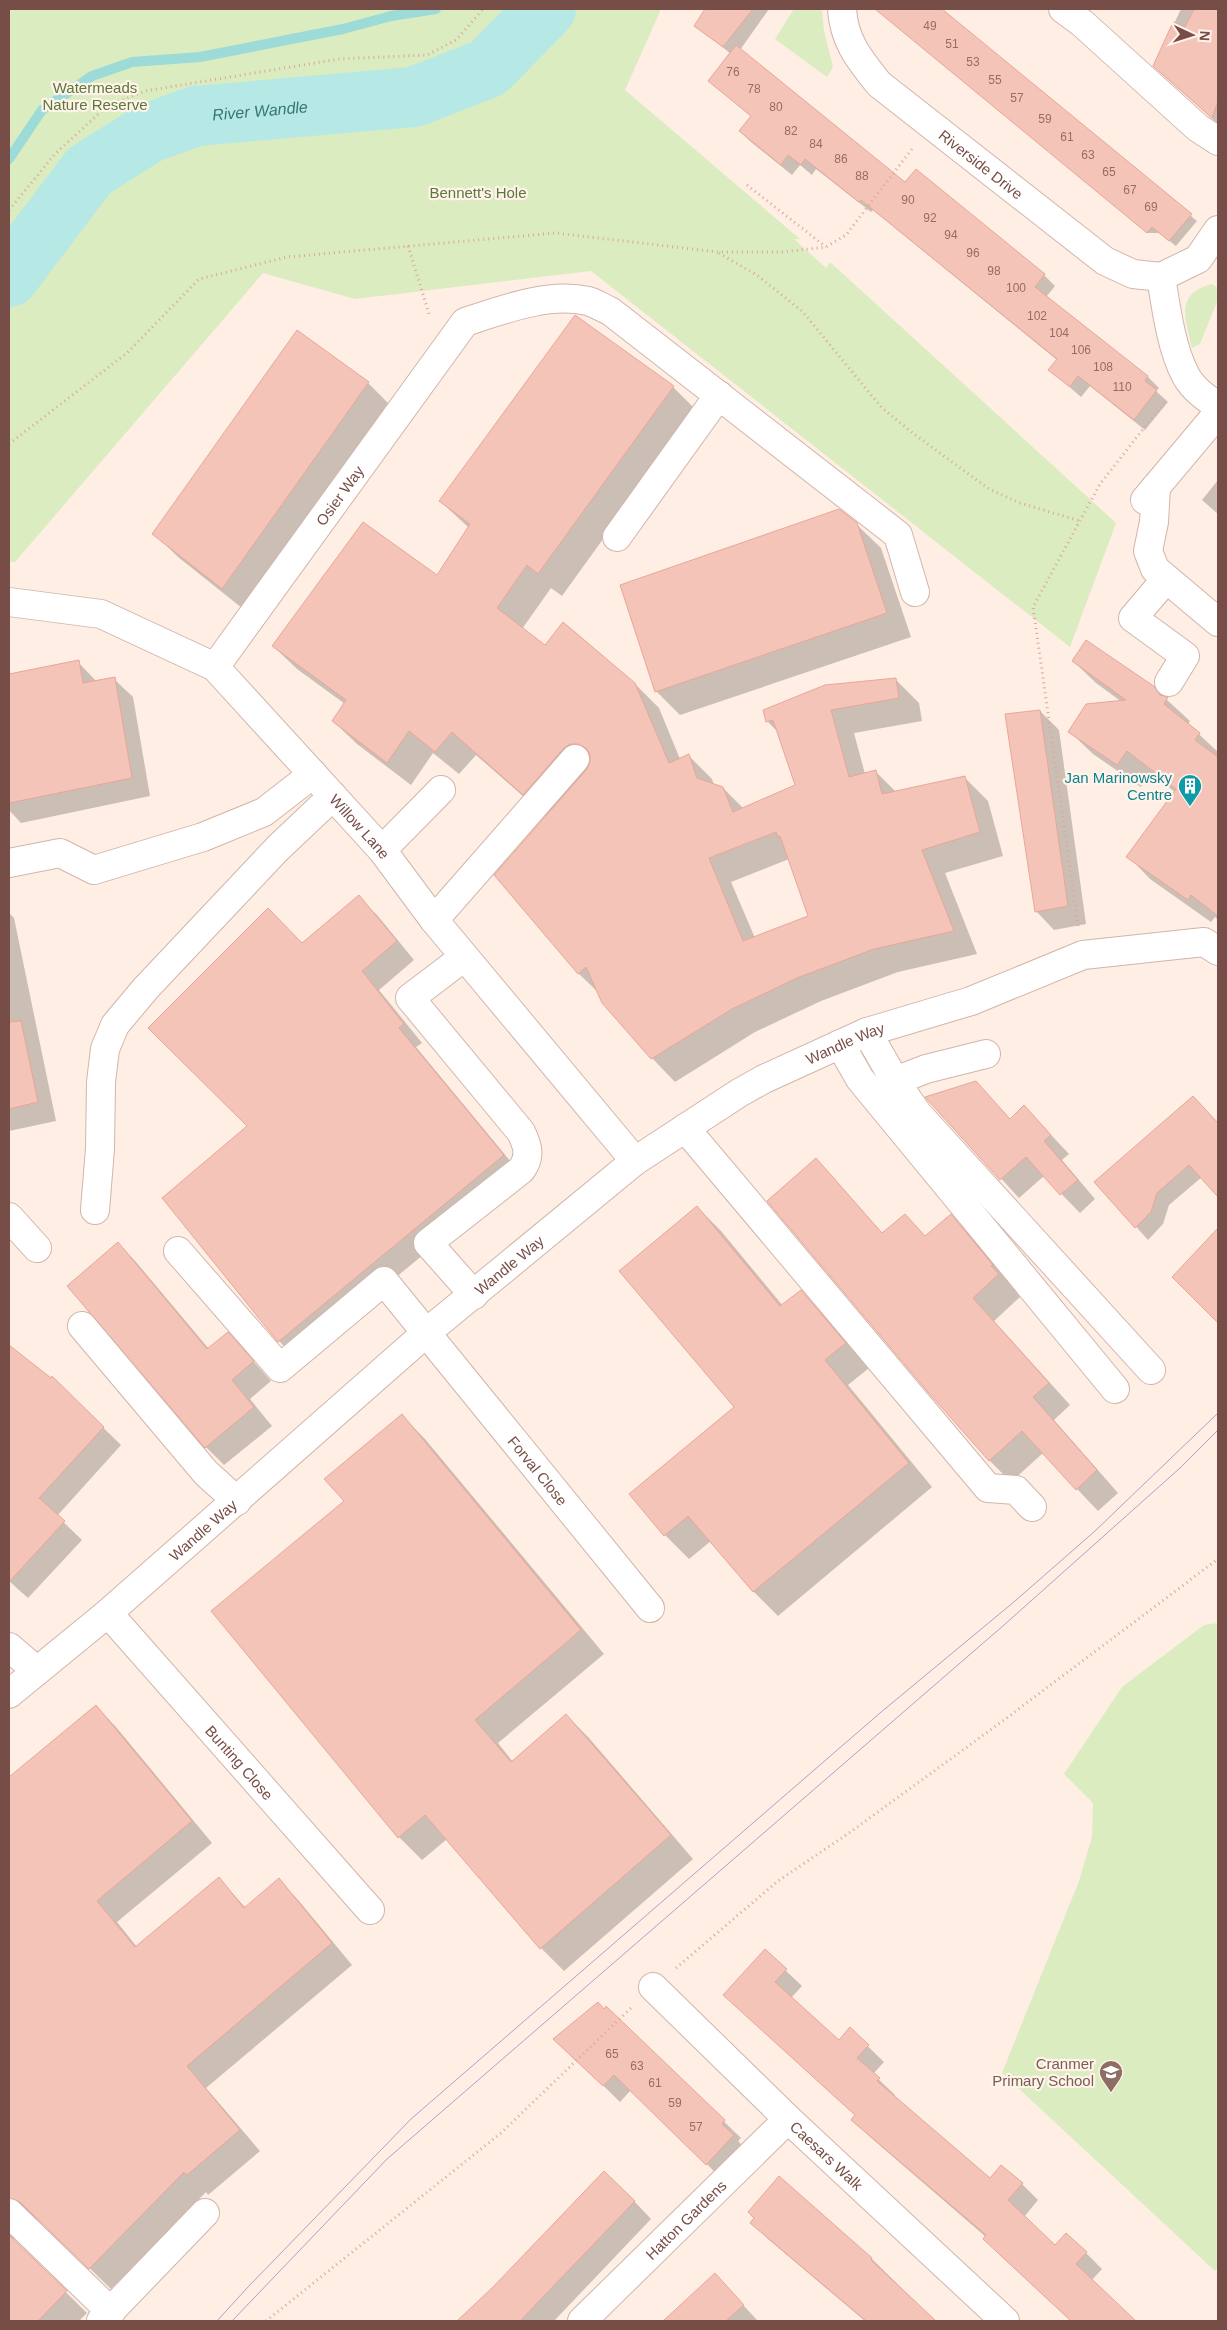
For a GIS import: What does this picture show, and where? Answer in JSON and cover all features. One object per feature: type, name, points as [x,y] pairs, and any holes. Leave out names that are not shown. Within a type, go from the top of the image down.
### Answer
[{"type":"street","name":"Riverside Drive","points":[[842,9],[843,28],[857,56],[879,84],[1105,261],[1133,274],[1161,277]]},
{"type":"street","points":[[1078,13],[1198,128],[1218,141]]},
{"type":"street","points":[[1218,230],[1198,259],[1161,277],[1168,324],[1185,376],[1208,399],[1218,406]]},
{"type":"street","name":"Osier Way","points":[[215,667],[465,322],[516,304],[561,300],[588,301],[610,311],[719,396]]},
{"type":"street","points":[[618,537],[719,396],[898,535],[915,592]]},
{"type":"street","points":[[1218,413],[1150,493],[1154,522],[1148,551],[1155,569],[1218,622]]},
{"type":"street","points":[[1166,579],[1133,618],[1185,656],[1169,682]]},
{"type":"street","name":"Willow Lane","points":[[9,602],[101,614],[215,667],[382,850],[464,957],[635,1160]]},
{"type":"street","points":[[434,920],[575,759]]},
{"type":"street","points":[[9,863],[60,853],[94,870],[203,837],[264,812],[313,774]]},
{"type":"street","points":[[382,850],[441,790]]},
{"type":"street","points":[[96,1210],[100,1149],[101,1082],[105,1049],[114,1025],[146,988],[278,848],[333,796]]},
{"type":"street","name":"Wandle Way","points":[[9,1694],[108,1613],[426,1333],[635,1160],[684,1128],[764,1079],[867,1032],[971,1001],[1082,954],[1204,942],[1218,952]]},
{"type":"street","points":[[464,957],[410,998],[521,1132],[527,1144],[528,1155],[526,1163],[521,1170],[428,1243],[474,1294]]},
{"type":"street","points":[[867,1032],[894,1082],[918,1114],[1151,1370]]},
{"type":"street","points":[[840,1044],[860,1079],[1115,1389]]},
{"type":"street","points":[[894,1082],[926,1069],[986,1054]]},
{"type":"street","points":[[684,1128],[988,1488],[1016,1490],[1032,1508]]},
{"type":"street","points":[[9,1217],[37,1248]]},
{"type":"street","name":"Forval Close","points":[[178,1251],[280,1368],[384,1281],[650,1608]]},
{"type":"street","points":[[82,1326],[206,1473],[237,1501]]},
{"type":"street","name":"Bunting Close","points":[[108,1613],[370,1910]]},
{"type":"street","points":[[9,1647],[37,1671]]},
{"type":"street","name":"Caesars Walk","points":[[653,1987],[788,2119],[1005,2321]]},
{"type":"street","name":"Hatton Gardens","points":[[582,2321],[788,2119]]},
{"type":"street","points":[[9,2213],[106,2317],[204,2213]]},
{"type":"path","points":[[9,210],[55,154],[106,107],[145,92],[338,59],[427,55],[456,40],[483,9]]},
{"type":"path","points":[[9,444],[127,353],[199,279],[286,257],[555,233],[718,252],[783,252],[826,247],[846,235],[930,124]]},
{"type":"path","points":[[747,185],[826,247]]},
{"type":"path","points":[[408,246],[442,353]]},
{"type":"path","points":[[718,252],[758,276],[802,311],[882,408],[988,489],[1020,503],[1080,521]]},
{"type":"path","points":[[1082,954],[1033,607],[1100,484],[1185,376]]},
{"type":"path","points":[[266,2321],[501,2133],[653,1987],[778,1881],[849,1833],[973,1743],[1218,1559]]},
{"type":"green space","name":"Bennett's Hole","points":[[9,9],[661,9],[625,90],[800,239],[794,239],[826,268],[830,262],[1116,523],[1070,647],[591,271],[355,299],[263,273],[15,562],[9,562]]},
{"type":"green space","points":[[794,9],[822,9],[824,31],[833,67],[827,77],[775,39]]},
{"type":"green space","points":[[1212,284],[1218,288],[1218,299],[1200,344],[1192,348],[1187,327],[1187,301],[1200,288]]},
{"type":"green space","points":[[1218,1623],[1218,2267],[1215,2271],[1002,2073],[1079,1881],[1092,1837],[1093,1803],[1064,1774],[1122,1687],[1204,1625]]},
{"type":"building","points":[[705,9],[753,9],[723,47],[694,26]]},
{"type":"building","points":[[875,9],[942,9],[1192,214],[1169,241],[1152,227],[1147,233]]},
{"type":"building","points":[[1194,9],[1218,9],[1218,101],[1212,118],[1153,66],[1173,22],[1185,27]]},
{"type":"building","points":[[736,45],[905,182],[916,169],[1045,274],[1035,287],[1148,376],[1145,381],[1157,390],[1134,420],[1078,376],[1070,387],[1048,370],[1057,359],[861,200],[859,202],[805,159],[801,165],[788,155],[781,165],[739,131],[751,116],[708,81]]},
{"type":"building","points":[[575,315],[674,386],[538,574],[527,565],[497,608],[545,645],[563,622],[635,683],[669,763],[689,754],[697,778],[723,787],[733,812],[795,785],[773,720],[766,722],[763,710],[825,685],[896,678],[899,698],[831,710],[849,777],[876,770],[882,794],[965,776],[980,832],[922,850],[954,931],[874,949],[797,978],[732,1009],[651,1059],[602,1003],[586,967],[578,974],[494,875],[587,769],[590,762],[590,754],[586,748],[578,744],[570,744],[564,748],[523,795],[452,732],[435,752],[409,731],[387,763],[332,721],[346,700],[272,646],[363,522],[437,575],[470,524],[439,501]],"holes":[[[776,832],[778,837],[780,836],[808,916],[743,941],[709,858]]]},
{"type":"building","points":[[297,330],[369,382],[222,589],[152,534]]},
{"type":"building","points":[[839,509],[857,523],[887,613],[655,692],[620,585]]},
{"type":"building","points":[[1086,640],[1155,687],[1160,695],[1168,697],[1164,704],[1200,733],[1195,740],[1218,757],[1218,916],[1191,895],[1188,900],[1126,857],[1176,789],[1127,751],[1117,765],[1068,732],[1086,704],[1126,700],[1072,661]]},
{"type":"building","points":[[79,660],[83,683],[115,677],[132,778],[9,803],[9,674]]},
{"type":"building","points":[[1040,710],[1068,906],[1035,912],[1005,714]]},
{"type":"building","points":[[359,895],[397,941],[362,971],[404,1024],[399,1028],[504,1155],[278,1342],[162,1198],[247,1126],[148,1028],[268,908],[302,943]]},
{"type":"building","points":[[21,1021],[38,1102],[9,1109],[9,1022]]},
{"type":"building","points":[[976,1081],[1010,1119],[1024,1105],[1051,1135],[1044,1141],[1078,1180],[1060,1195],[1026,1157],[1000,1180],[925,1097]]},
{"type":"building","points":[[1193,1096],[1218,1123],[1218,1197],[1189,1165],[1157,1193],[1151,1212],[1135,1228],[1094,1182]]},
{"type":"building","points":[[816,1158],[882,1233],[905,1214],[925,1236],[951,1214],[993,1265],[991,1266],[999,1274],[973,1298],[1049,1383],[1033,1397],[1097,1470],[1076,1490],[1022,1431],[989,1461],[928,1392],[767,1201]]},
{"type":"building","points":[[697,1206],[780,1306],[801,1290],[846,1343],[825,1360],[909,1463],[753,1592],[688,1516],[664,1536],[629,1494],[734,1407],[619,1271]]},
{"type":"building","points":[[1218,1228],[1218,1323],[1172,1277]]},
{"type":"building","points":[[118,1242],[207,1349],[228,1332],[254,1361],[232,1380],[254,1407],[205,1448],[67,1286]]},
{"type":"building","points":[[9,1345],[51,1378],[52,1376],[104,1427],[39,1498],[65,1521],[9,1582]]},
{"type":"building","points":[[402,1414],[581,1630],[475,1720],[511,1762],[566,1714],[671,1835],[540,1949],[425,1815],[398,1838],[211,1611],[344,1501],[324,1479]]},
{"type":"building","points":[[96,1705],[192,1821],[97,1901],[135,1947],[219,1877],[244,1908],[279,1878],[332,1943],[187,2066],[240,2130],[187,2175],[184,2172],[89,2269],[20,2202],[9,2198],[9,1777]]},
{"type":"building","points":[[765,1949],[787,1969],[775,1982],[839,2040],[850,2027],[869,2045],[857,2058],[880,2078],[877,2081],[990,2178],[1001,2165],[1023,2183],[1008,2200],[1055,2245],[1066,2233],[1087,2252],[1076,2264],[1136,2321],[1071,2321],[983,2239],[986,2235],[851,2120],[855,2115],[723,1995]]},
{"type":"building","points":[[598,2002],[604,2009],[606,2006],[725,2120],[722,2124],[734,2135],[706,2165],[614,2075],[603,2086],[553,2039]]},
{"type":"building","points":[[604,2171],[635,2201],[520,2321],[457,2321],[494,2286]]},
{"type":"building","points":[[779,2176],[872,2258],[871,2260],[936,2321],[866,2321],[750,2223],[754,2218],[748,2212]]},
{"type":"building","points":[[9,2235],[67,2291],[38,2321],[9,2321]]},
{"type":"building","points":[[715,2273],[744,2305],[726,2321],[663,2321]]},
{"type":"waterway","points":[[9,159],[42,110],[92,76],[132,62],[200,57],[343,29],[391,16],[436,9]]},
{"type":"waterway","name":"River Wandle","points":[[9,277],[89,171],[149,133],[196,116],[414,97],[488,68],[546,9]]},
{"type":"tram line","points":[[217,2321],[411,2119],[880,1713],[1015,1601],[1095,1531],[1218,1413]]},
{"type":"tram line","points":[[232,2321],[387,2159],[1004,1625],[1180,1468],[1218,1430]]},
{"type":"place","name":"Jan Marinowsky Centre","points":[[1190,807]]},
{"type":"place","name":"Cranmer Primary School","points":[[1111,2093]]},
{"type":"park label","name":"Watermeads Nature Reserve","points":[[95,96]]}]
